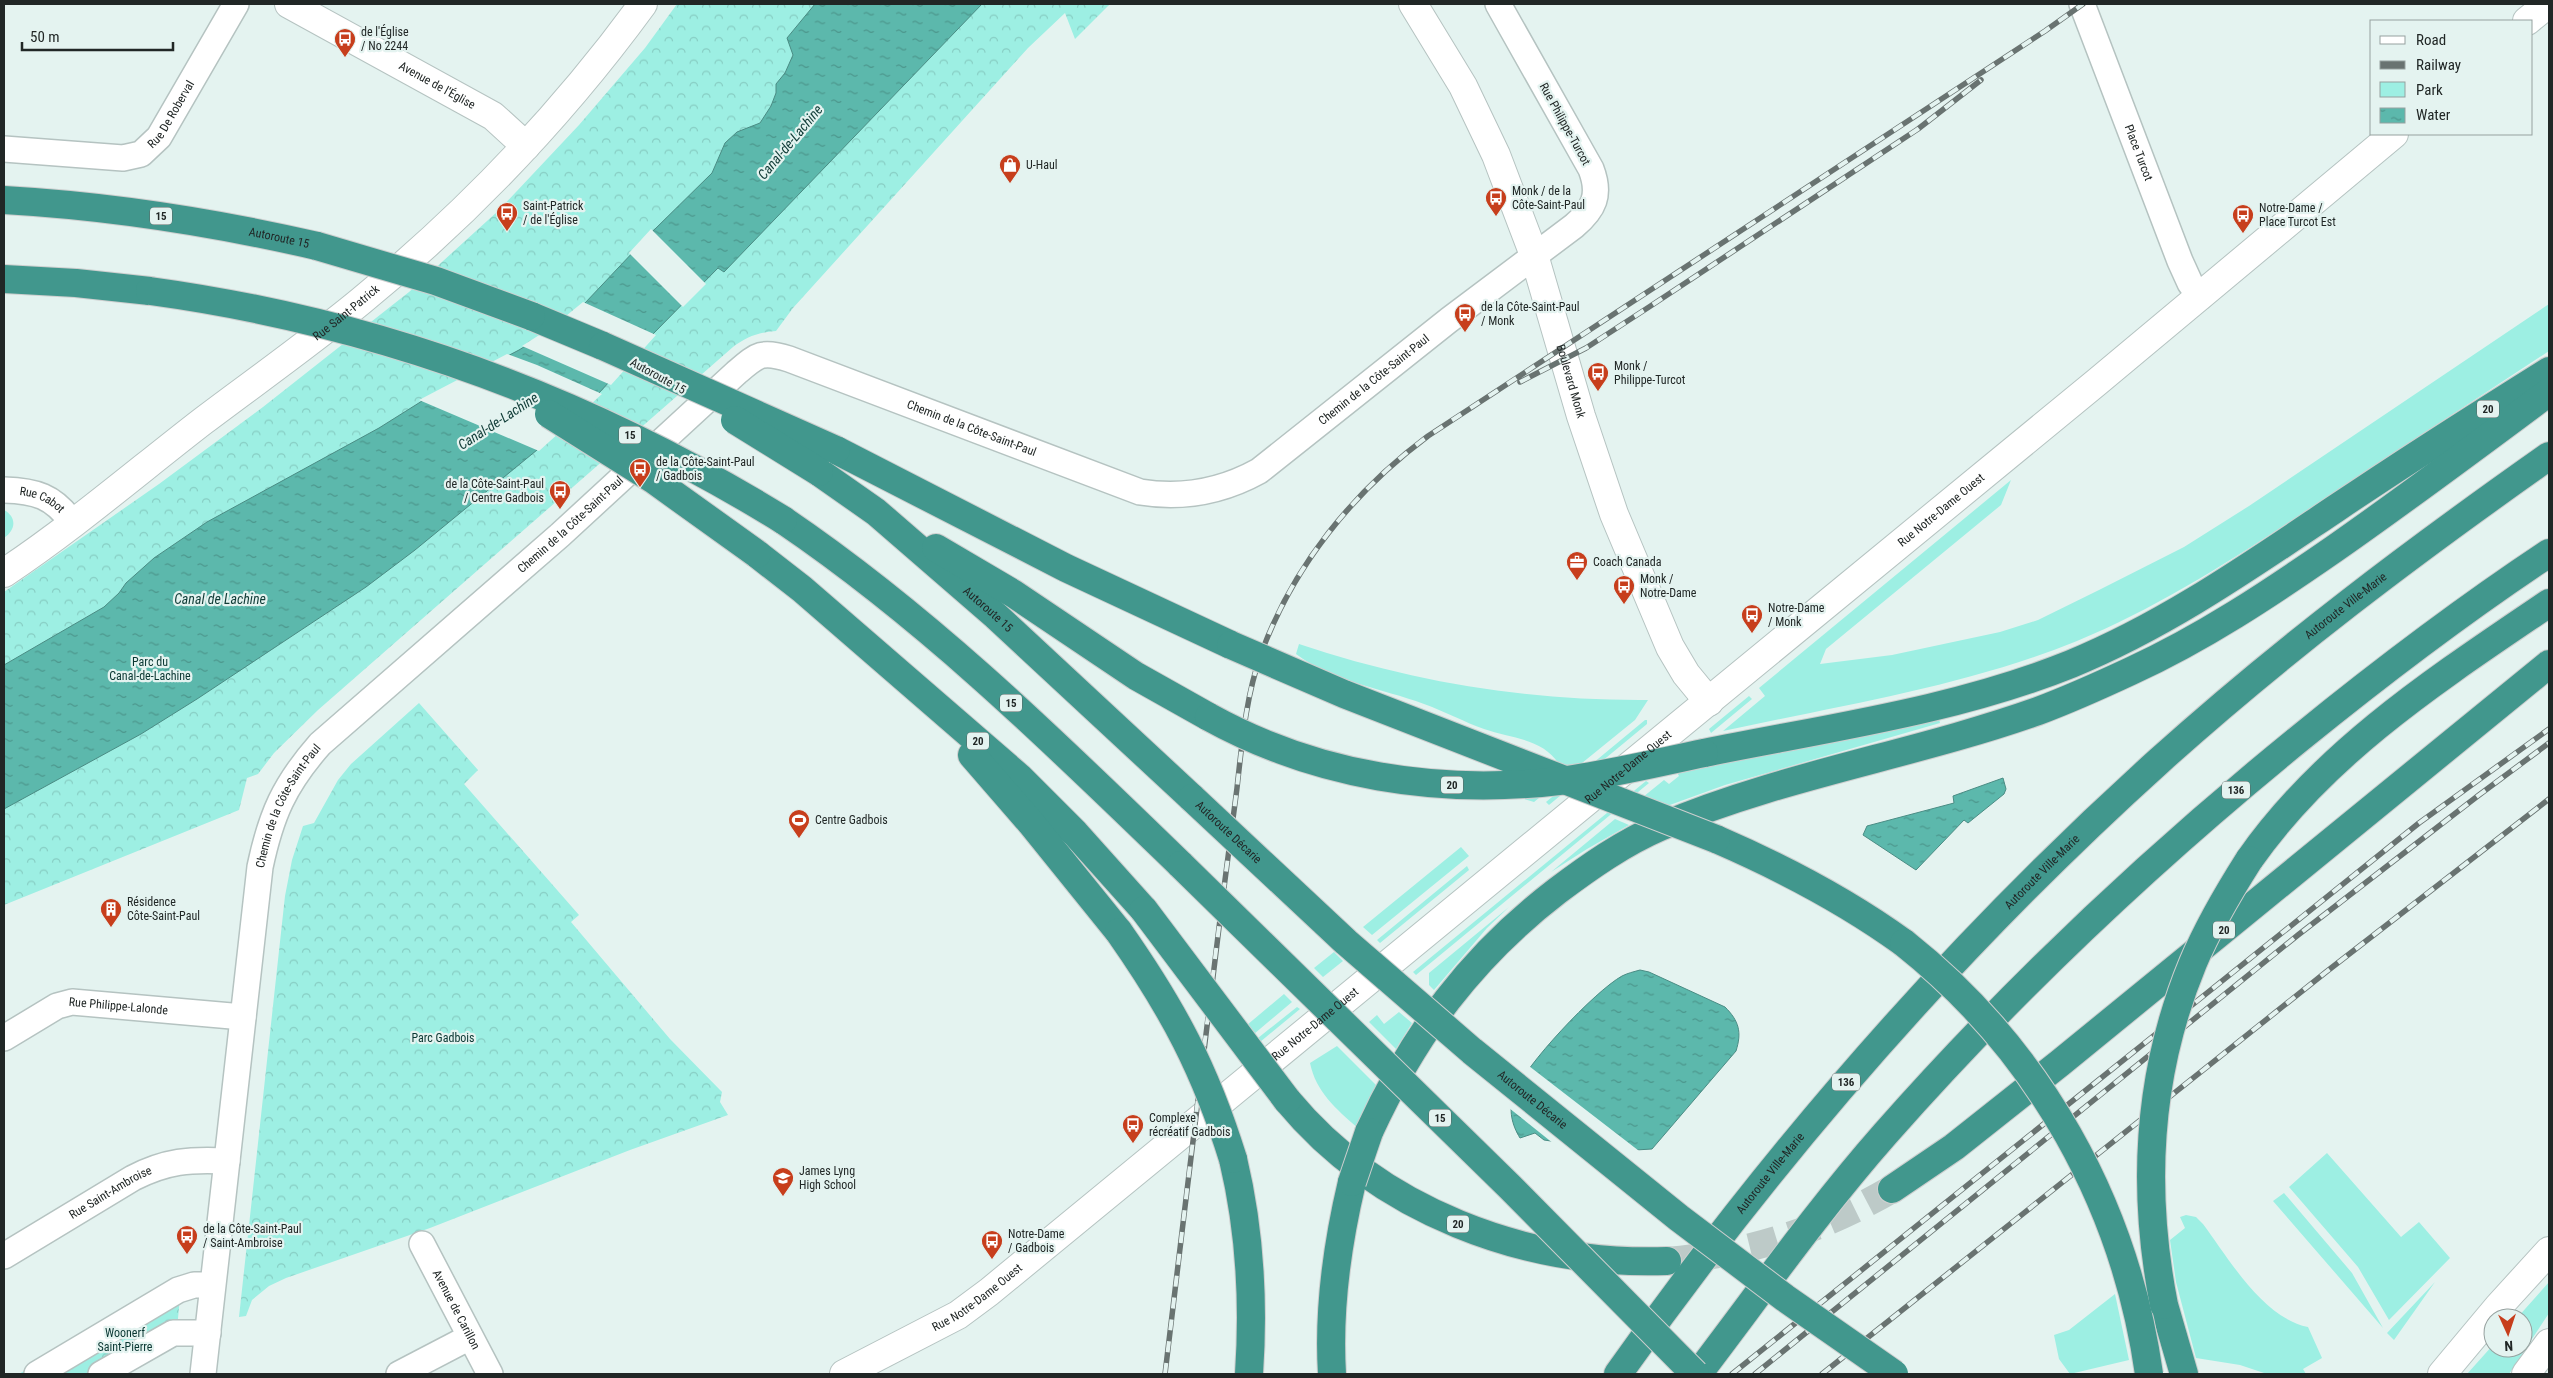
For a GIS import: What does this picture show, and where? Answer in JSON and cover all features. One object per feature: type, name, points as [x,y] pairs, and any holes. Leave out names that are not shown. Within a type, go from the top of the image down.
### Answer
[{"type":"highway","name":"Autoroute 15","points":[[4,200],[71,205],[161,216],[221,226],[316,246],[436,281],[531,316],[603,346],[678,386],[818,472],[876,512],[1015,633],[1192,798]]},
{"type":"highway","name":"15","points":[[4,279],[113,287],[224,303],[358,334],[469,369],[548,399],[616,428],[695,468],[783,520],[852,569],[936,635],[1008,700],[1181,865],[1699,1372]]},
{"type":"highway","points":[[603,346],[836,450],[1066,568],[1231,645],[1344,694],[1716,839],[1811,884],[1848,905],[1904,943],[1954,986],[1996,1031],[2033,1079],[2066,1129],[2090,1175],[2114,1233],[2136,1304],[2149,1374]]},
{"type":"highway","name":"20","points":[[469,369],[603,447],[757,554],[802,589],[1019,777],[1075,833],[1144,910],[1287,1100],[1329,1143],[1372,1176],[1409,1200],[1454,1223],[1524,1246],[1581,1257],[1622,1261],[1667,1261]]},
{"type":"highway","name":"20","points":[[876,512],[1014,594],[1136,676],[1209,717],[1255,740],[1326,765],[1362,774],[1439,784],[1497,785],[1559,781],[1704,753],[1960,699],[2036,677],[2101,651],[2211,591],[2427,447],[2549,371]]},
{"type":"highway","points":[[1332,1374],[1330,1331],[1334,1280],[1342,1227],[1352,1182],[1369,1132],[1411,1051],[1448,997],[1468,973],[1516,924],[1600,861],[1628,843],[1693,814],[2039,710],[2136,668],[2208,630],[2277,588],[2445,470],[2549,392]]},
{"type":"highway","name":"Autoroute Ville-Marie","points":[[1618,1374],[1686,1279],[1792,1145],[1914,1005],[2043,871],[2160,760],[2287,652],[2404,560],[2549,456]]},
{"type":"highway","name":"136","points":[[1699,1372],[1837,1192],[1884,1135],[1972,1039],[2092,919],[2238,788],[2330,713],[2434,634],[2549,553]]},
{"type":"highway","points":[[2184,1374],[2171,1333],[2155,1255],[2150,1199],[2150,1150],[2160,1077],[2174,1019],[2193,962],[2219,911],[2249,860],[2306,789],[2348,750],[2425,690],[2549,604]]},
{"type":"highway","name":"20","points":[[1892,1189],[1954,1147],[2045,1075],[2549,664]]},
{"type":"highway","points":[[914,687],[1031,823],[1118,932],[1154,982],[1190,1046],[1219,1113],[1233,1159],[1246,1221],[1251,1277],[1249,1374]]},
{"type":"highway","name":"Autoroute Décarie","points":[[1192,798],[1346,942],[1472,1051],[1679,1218],[1785,1298],[1894,1374]]},
{"type":"highway","points":[[2168,1374],[2179,1374]]},
{"type":"main road","name":"Avenue de l'Église","points":[[289,4],[493,116],[526,146]]},
{"type":"main road","name":"Rue Saint-Patrick","points":[[4,573],[360,301],[442,230],[526,146],[578,88],[643,4]]},
{"type":"main road","name":"Boulevard Monk","points":[[1413,4],[1463,86],[1478,116],[1534,255],[1578,406],[1618,522],[1670,647],[1686,674],[1708,702]]},
{"type":"main road","points":[[2529,20],[2548,4]]},
{"type":"main road","name":"Rue Notre-Dame Ouest","points":[[844,1374],[958,1315],[989,1292],[2200,297],[2393,135]]},
{"type":"main road","points":[[2442,1374],[2498,1307],[2549,1251]]},
{"type":"main road","points":[[2526,1374],[2549,1343]]},
{"type":"street","name":"Rue De Roberval","points":[[4,149],[123,158],[141,154],[160,136],[236,4]]},
{"type":"street","name":"Rue Philippe-Turcot","points":[[1498,4],[1591,169],[1597,191],[1596,200],[1584,217],[1534,255]]},
{"type":"street","name":"Place Turcot","points":[[2082,4],[2180,261],[2190,283],[2200,297]]},
{"type":"street","name":"Chemin de la Côte-Saint-Paul","points":[[203,1374],[255,905],[266,836],[270,822],[286,789],[308,758],[336,728],[555,540],[755,357],[771,354],[789,360],[1129,489],[1168,495],[1202,493],[1232,484],[1265,466],[1534,255]]},
{"type":"street","name":"Rue Cabot","points":[[4,490],[49,498],[60,507],[72,522]]},
{"type":"street","name":"Rue Philippe-Lalonde","points":[[4,1038],[57,1006],[72,1002],[243,1017]]},
{"type":"street","name":"Rue Saint-Ambroise","points":[[4,1256],[133,1178],[152,1169],[189,1160],[227,1161]]},
{"type":"street","name":"Avenue de Carillon","points":[[422,1244],[490,1374]]},
{"type":"street","points":[[37,1374],[178,1290],[194,1285],[212,1285]]},
{"type":"street","points":[[101,1374],[172,1333],[208,1333]]},
{"type":"street","points":[[399,1374],[470,1337]]},
{"type":"green space","name":"Parc du Canal-de-Lachine","points":[[677,4],[1110,4],[1075,39],[1065,13],[1028,48],[793,308],[776,331],[753,336],[733,347],[318,710],[274,753],[258,774],[247,778],[239,810],[4,905],[4,592],[159,484],[263,407],[409,292],[498,211],[579,125],[645,48]]},
{"type":"green space","points":[[2549,304],[2549,351],[2265,538],[2204,576],[2142,611],[2077,641],[1990,671],[1902,694],[1723,731],[1765,696],[1759,688],[2011,480],[2001,505],[1826,649],[1820,664],[1892,655],[2000,632],[2038,620],[2099,590],[2184,547],[2249,506]]},
{"type":"green space","points":[[4,510],[11,516],[13,527],[4,538]]},
{"type":"green space","points":[[1299,644],[1384,669],[1471,687],[1559,697],[1648,700],[1635,720],[1534,802],[1524,799],[1524,796],[1560,766],[1545,750],[1526,741],[1476,726],[1408,698],[1341,678],[1310,664],[1296,654]]},
{"type":"green space","points":[[1749,696],[1752,699],[1711,733],[1709,729]]},
{"type":"green space","name":"Parc Gadbois","points":[[419,703],[478,770],[464,784],[579,915],[571,922],[670,1039],[722,1092],[720,1102],[728,1115],[630,1150],[430,1228],[286,1278],[269,1286],[252,1300],[246,1316],[239,1317],[285,896],[292,860],[303,826],[314,823],[338,780],[351,764]]},
{"type":"green space","points":[[1938,715],[1940,723],[1725,785],[1667,806],[1643,797],[1664,780],[1669,784],[1679,776],[1675,769]]},
{"type":"green space","points":[[1647,720],[1647,724],[1549,805],[1546,802]]},
{"type":"green space","points":[[1646,781],[1649,783],[1416,975],[1413,972]]},
{"type":"green space","points":[[1615,819],[1629,825],[1551,872]]},
{"type":"green space","points":[[1461,847],[1469,856],[1372,935],[1363,927]]},
{"type":"green space","points":[[1467,866],[1469,870],[1380,943],[1377,940]]},
{"type":"green space","points":[[1509,907],[1487,928],[1434,990],[1429,985],[1429,973]]},
{"type":"green space","points":[[1334,952],[1343,961],[1323,977],[1314,968]]},
{"type":"green space","points":[[1284,994],[1292,1002],[1254,1034],[1247,1025]]},
{"type":"green space","points":[[1297,1007],[1300,1009],[1260,1042],[1258,1038]]},
{"type":"green space","points":[[1399,1012],[1412,1023],[1396,1049],[1369,1022],[1377,1015],[1384,1024]]},
{"type":"green space","points":[[1337,1046],[1376,1085],[1358,1128],[1335,1107],[1322,1091],[1310,1063]]},
{"type":"green space","points":[[2327,1153],[2401,1237],[2419,1222],[2450,1258],[2389,1320],[2358,1267],[2289,1187]]},
{"type":"green space","points":[[2284,1193],[2352,1273],[2383,1328],[2273,1201]]},
{"type":"green space","points":[[2186,1215],[2196,1217],[2203,1224],[2236,1270],[2262,1300],[2276,1312],[2308,1327],[2322,1358],[2303,1369],[2306,1374],[2267,1374],[2240,1365],[2196,1358],[2176,1282],[2170,1240],[2185,1228],[2180,1217]]},
{"type":"green space","name":"Woonerf Saint-Pierre","points":[[182,1275],[176,1340],[121,1374],[19,1374]]},
{"type":"green space","points":[[2435,1282],[2394,1340],[2387,1333]]},
{"type":"green space","points":[[2549,1282],[2549,1313],[2533,1337],[2533,1308],[2526,1308]]},
{"type":"green space","points":[[2115,1294],[2129,1360],[2070,1374],[2059,1359],[2054,1335],[2069,1330]]},
{"type":"green space","points":[[2483,1356],[2483,1358],[2519,1358],[2509,1374],[2467,1374]]},
{"type":"water","name":"Canal de Lachine","points":[[815,4],[982,4],[724,272],[718,268],[653,334],[599,393],[537,450],[415,550],[366,587],[141,734],[4,809],[4,665],[104,607],[119,593],[126,583],[154,558],[207,522],[379,428],[422,401],[519,350],[556,327],[585,303],[653,231],[712,173],[725,143],[737,132],[760,123],[771,106],[776,93],[776,84],[785,73],[793,55],[787,38]]},
{"type":"water","points":[[2003,778],[2006,789],[2004,794],[1968,823],[1964,820],[1916,870],[1863,835],[1867,826],[1954,803],[1953,796]]},
{"type":"water","points":[[1640,970],[1649,972],[1725,1007],[1738,1027],[1739,1038],[1736,1051],[1652,1149],[1619,1151],[1544,1140],[1535,1133],[1520,1138],[1513,1123],[1511,1106],[1520,1082],[1531,1066],[1545,1048],[1595,997],[1622,976]]},
{"type":"pier","points":[[651,229],[706,284],[683,307],[629,253]]},
{"type":"pier","points":[[583,302],[656,335],[611,385],[522,346],[555,325]]},
{"type":"pier","points":[[507,354],[537,365],[602,394],[539,451],[419,400]]},
{"type":"pier","points":[[1529,1066],[1643,1154],[1618,1153],[1554,1144],[1509,1108],[1511,1095]]},
{"type":"tunnel","points":[[1667,1261],[1726,1253],[1784,1238],[1839,1217],[1892,1189]]},
{"type":"railway","points":[[1165,1374],[1248,703],[1261,654],[1274,622],[1308,561],[1351,506],[1375,481],[1428,436],[2045,31],[2083,4]]},
{"type":"railway","points":[[1520,382],[1586,348],[1649,307],[1918,129],[1981,80]]},
{"type":"railway","points":[[1732,1374],[2419,823],[2549,729]]},
{"type":"railway","points":[[1755,1374],[2298,935],[2549,743]]},
{"type":"railway","points":[[1822,1374],[2326,972],[2549,799]]},
{"type":"place","name":"de l'Église / No 2244","points":[[345,58]]},
{"type":"place","name":"U-Haul","points":[[1010,184]]},
{"type":"place","name":"Monk / de la Côte-Saint-Paul","points":[[1496,217]]},
{"type":"place","name":"Saint-Patrick / de l'Église","points":[[507,232]]},
{"type":"place","name":"Notre-Dame / Place Turcot Est","points":[[2243,234]]},
{"type":"place","name":"de la Côte-Saint-Paul / Monk","points":[[1465,333]]},
{"type":"place","name":"Monk / Philippe-Turcot","points":[[1598,392]]},
{"type":"place","name":"de la Côte-Saint-Paul / Gadbois","points":[[640,488]]},
{"type":"place","name":"de la Côte-Saint-Paul / Centre Gadbois","points":[[560,510]]},
{"type":"place","name":"Coach Canada","points":[[1577,581]]},
{"type":"place","name":"Monk / Notre-Dame","points":[[1624,605]]},
{"type":"place","name":"Notre-Dame / Monk","points":[[1752,634]]},
{"type":"place","name":"Centre Gadbois","points":[[799,839]]},
{"type":"place","name":"Résidence Côte-Saint-Paul","points":[[111,928]]},
{"type":"place","name":"Complexe récréatif Gadbois","points":[[1133,1144]]},
{"type":"place","name":"James Lyng High School","points":[[783,1197]]},
{"type":"place","name":"de la Côte-Saint-Paul / Saint-Ambroise","points":[[187,1255]]},
{"type":"place","name":"Notre-Dame / Gadbois","points":[[992,1260]]},
{"type":"water label","name":"Canal-de-Lachine","points":[[790,142]]},
{"type":"water label","name":"Canal-de-Lachine","points":[[498,421]]}]
